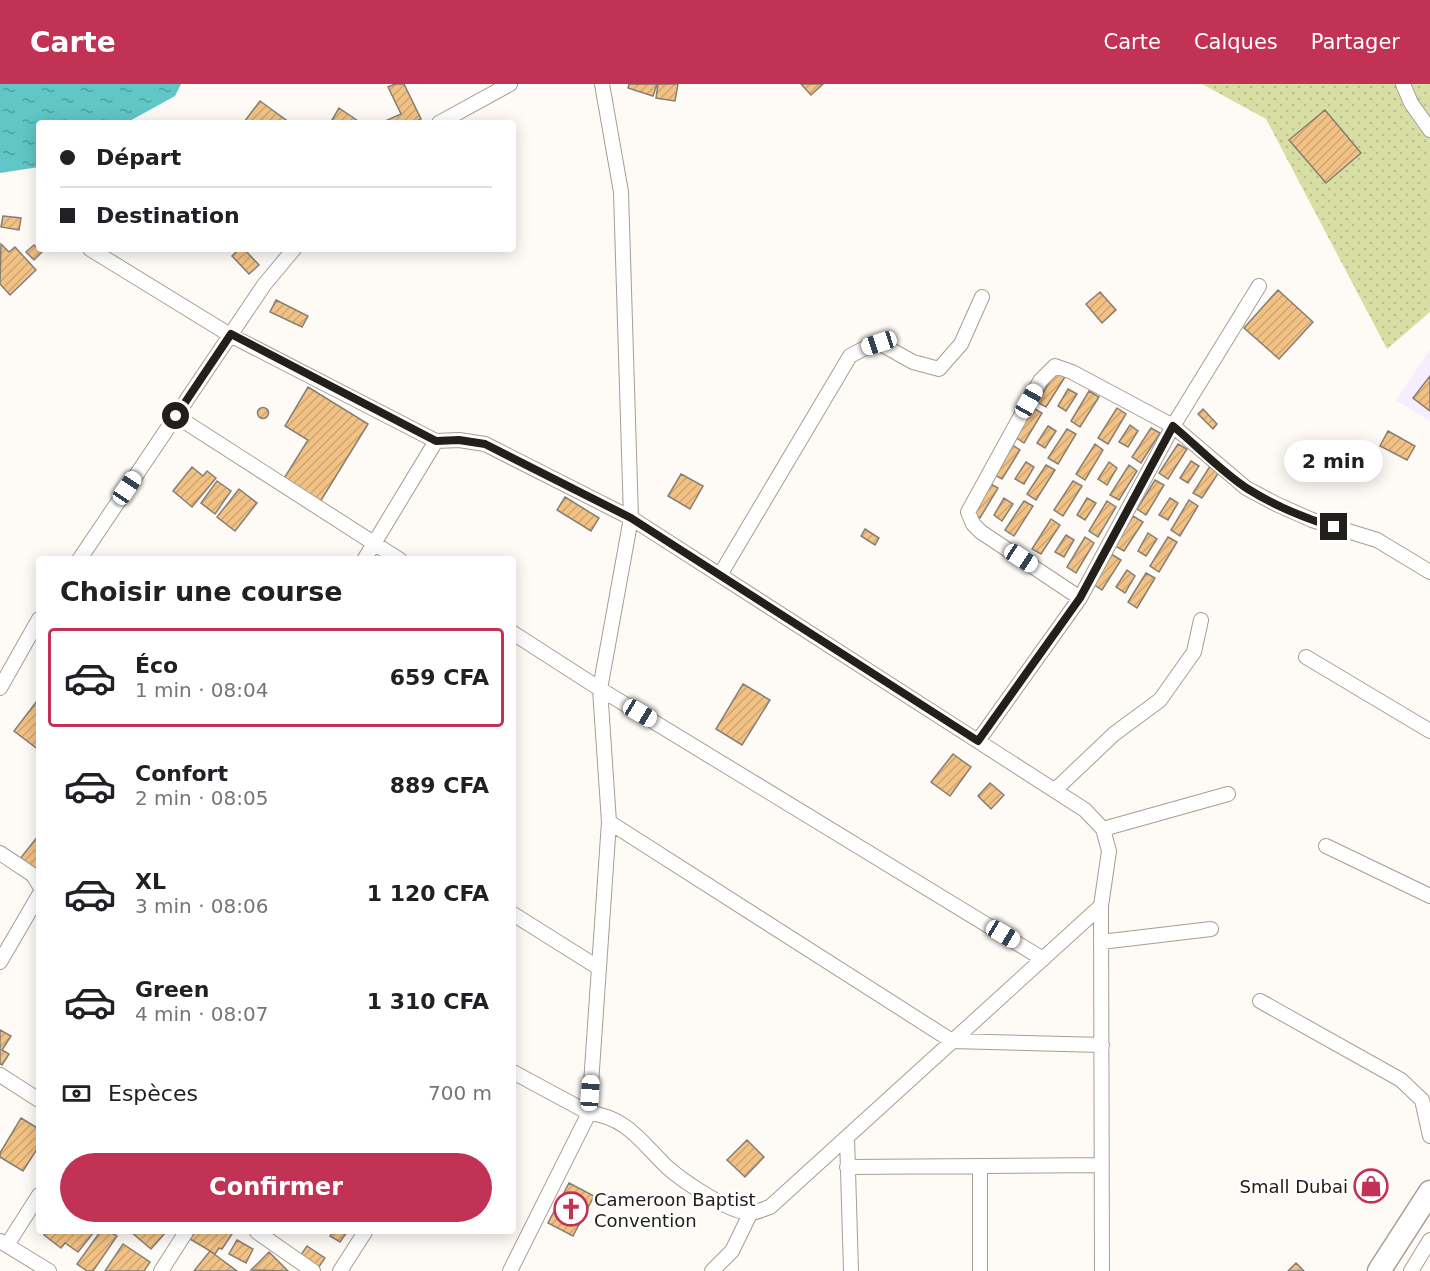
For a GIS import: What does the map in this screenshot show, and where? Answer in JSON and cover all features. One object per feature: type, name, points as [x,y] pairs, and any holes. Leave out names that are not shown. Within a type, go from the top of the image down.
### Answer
[{"type":"highway","points":[[1379,1271],[1430,1192]]},
{"type":"street","points":[[444,120],[510,84]]},
{"type":"street","points":[[510,1271],[589,1113],[609,822],[600,689],[631,518],[621,192],[602,84]]},
{"type":"street","points":[[1403,84],[1411,103],[1430,130]]},
{"type":"street","points":[[95,252],[231,334],[436,441],[459,440],[485,444],[631,518],[1085,810],[1103,829],[1108,851],[1101,906],[1102,1271]]},
{"type":"street","points":[[82,556],[264,285],[292,252]]},
{"type":"street","points":[[978,741],[1080,598],[1173,426],[1259,286]]},
{"type":"street","points":[[720,575],[850,356],[879,343],[913,362],[939,369],[961,344],[981,297]]},
{"type":"street","points":[[1080,598],[981,532],[973,524],[968,512],[1040,381],[1055,366],[1072,372],[1173,426],[1246,488],[1312,520],[1377,540],[1430,572]]},
{"type":"street","points":[[176,416],[394,556]]},
{"type":"street","points":[[366,556],[436,441]]},
{"type":"street","points":[[1055,790],[1114,734],[1160,700],[1194,652],[1201,620]]},
{"type":"street","points":[[0,688],[36,624]]},
{"type":"street","points":[[516,635],[600,689],[1043,959]]},
{"type":"street","points":[[1306,657],[1430,730]]},
{"type":"street","points":[[1103,829],[1228,794]]},
{"type":"street","points":[[609,822],[952,1041],[1102,1044]]},
{"type":"street","points":[[1326,846],[1430,896]]},
{"type":"street","points":[[0,853],[33,875],[36,880]]},
{"type":"street","points":[[0,962],[36,900]]},
{"type":"street","points":[[516,1074],[589,1113],[603,1115],[625,1125],[669,1168],[724,1206],[750,1214],[770,1207],[1101,906]]},
{"type":"street","points":[[516,916],[599,968]]},
{"type":"street","points":[[1101,942],[1211,929]]},
{"type":"street","points":[[1260,1002],[1401,1080],[1422,1101],[1430,1136]]},
{"type":"street","points":[[0,1075],[36,1099]]},
{"type":"street","points":[[847,1137],[851,1271]]},
{"type":"street","points":[[847,1167],[1102,1165]]},
{"type":"street","points":[[980,1166],[980,1271]]},
{"type":"street","points":[[36,1199],[4,1243],[32,1267],[49,1271]]},
{"type":"street","points":[[712,1271],[732,1251],[750,1214]]},
{"type":"street","points":[[161,1271],[185,1234]]},
{"type":"street","points":[[260,1234],[313,1271]]},
{"type":"street","points":[[340,1271],[364,1234]]},
{"type":"street","points":[[1411,1271],[1430,1240]]},
{"type":"shaded area","points":[[1430,350],[1430,421],[1396,400]]},
{"type":"green space","points":[[1202,84],[1430,84],[1430,312],[1387,349],[1266,119]]},
{"type":"water","points":[[0,84],[181,84],[175,96],[131,120],[36,120],[36,167],[0,173]]},
{"type":"building","points":[[404,84],[421,119],[388,120],[401,114],[388,87]]},
{"type":"building","points":[[629,84],[657,84],[653,96],[628,88]]},
{"type":"building","points":[[658,84],[678,84],[675,101],[656,98]]},
{"type":"building","points":[[801,84],[823,84],[811,95]]},
{"type":"building","points":[[260,101],[286,120],[246,120]]},
{"type":"building","points":[[339,108],[357,120],[332,120]]},
{"type":"building","points":[[1325,110],[1361,153],[1326,183],[1289,140]]},
{"type":"building","points":[[3,216],[21,218],[19,230],[1,227]]},
{"type":"building","points":[[1,244],[9,252],[15,247],[36,270],[10,295],[0,284]]},
{"type":"building","points":[[34,245],[36,252],[42,252],[34,260],[26,252]]},
{"type":"building","points":[[236,252],[247,252],[259,265],[249,274],[232,256]]},
{"type":"building","points":[[1278,290],[1313,322],[1279,359],[1244,328]]},
{"type":"building","points":[[1100,292],[1116,310],[1102,323],[1086,304]]},
{"type":"building","points":[[276,300],[308,316],[302,327],[270,312]]},
{"type":"building","points":[[1056,372],[1065,377],[1046,407],[1037,402]]},
{"type":"building","points":[[1430,376],[1430,411],[1413,398]]},
{"type":"building","points":[[308,387],[368,424],[320,502],[283,480],[308,440],[285,426]]},
{"type":"building","points":[[1068,389],[1077,394],[1066,411],[1058,406]]},
{"type":"building","points":[[1089,391],[1099,397],[1080,427],[1071,421]]},
{"type":"building","points":[[263,407],[269,413],[263,419],[257,413]]},
{"type":"building","points":[[1033,408],[1042,413],[1024,443],[1015,437]]},
{"type":"building","points":[[1117,408],[1126,414],[1108,444],[1098,438]]},
{"type":"building","points":[[1203,409],[1217,424],[1213,429],[1198,414]]},
{"type":"building","points":[[1130,425],[1138,431],[1128,447],[1119,442]]},
{"type":"building","points":[[1048,426],[1056,431],[1045,448],[1037,443]]},
{"type":"building","points":[[1151,428],[1160,433],[1141,463],[1132,457]]},
{"type":"building","points":[[1067,429],[1076,434],[1058,464],[1048,458]]},
{"type":"building","points":[[1388,431],[1415,446],[1407,460],[1380,446]]},
{"type":"building","points":[[1011,444],[1020,450],[1002,479],[993,474]]},
{"type":"building","points":[[1095,444],[1103,450],[1085,480],[1076,474]]},
{"type":"building","points":[[1178,444],[1187,449],[1168,479],[1159,473]]},
{"type":"building","points":[[1191,461],[1199,466],[1188,483],[1180,478]]},
{"type":"building","points":[[1026,462],[1034,467],[1024,484],[1015,479]]},
{"type":"building","points":[[1109,462],[1117,468],[1107,485],[1098,479]]},
{"type":"building","points":[[1212,463],[1221,469],[1202,498],[1193,493]]},
{"type":"building","points":[[1046,465],[1055,470],[1036,500],[1027,494]]},
{"type":"building","points":[[1129,465],[1137,471],[1119,500],[1110,495]]},
{"type":"building","points":[[192,467],[203,476],[207,471],[216,478],[192,507],[173,491]]},
{"type":"building","points":[[681,474],[703,486],[690,509],[668,496]]},
{"type":"building","points":[[1155,480],[1164,485],[1146,515],[1137,509]]},
{"type":"building","points":[[217,481],[231,491],[215,514],[201,503]]},
{"type":"building","points":[[1073,481],[1082,486],[1063,516],[1054,510]]},
{"type":"building","points":[[989,483],[998,488],[980,518],[971,512]]},
{"type":"building","points":[[239,489],[257,503],[235,531],[217,517]]},
{"type":"building","points":[[565,497],[599,518],[591,531],[557,510]]},
{"type":"building","points":[[1004,498],[1013,504],[1002,521],[994,515]]},
{"type":"building","points":[[1087,498],[1096,503],[1085,520],[1077,515]]},
{"type":"building","points":[[1170,498],[1178,503],[1168,520],[1159,515]]},
{"type":"building","points":[[1189,500],[1198,506],[1180,536],[1171,530]]},
{"type":"building","points":[[1024,501],[1033,506],[1014,536],[1005,530]]},
{"type":"building","points":[[1107,501],[1116,507],[1098,537],[1089,531]]},
{"type":"building","points":[[1133,516],[1143,522],[1124,551],[1115,546]]},
{"type":"building","points":[[1051,519],[1060,525],[1041,554],[1032,549]]},
{"type":"building","points":[[865,529],[879,538],[875,545],[861,536]]},
{"type":"building","points":[[1148,533],[1157,539],[1146,556],[1138,551]]},
{"type":"building","points":[[1066,535],[1074,540],[1064,557],[1055,552]]},
{"type":"building","points":[[1085,537],[1094,543],[1076,573],[1067,567]]},
{"type":"building","points":[[1168,537],[1177,542],[1159,572],[1150,566]]},
{"type":"building","points":[[1111,554],[1121,560],[1102,590],[1093,584]]},
{"type":"building","points":[[1127,570],[1135,576],[1125,593],[1116,587]]},
{"type":"building","points":[[1146,573],[1155,578],[1137,608],[1128,602]]},
{"type":"building","points":[[743,684],[770,700],[742,745],[716,729]]},
{"type":"building","points":[[36,702],[36,748],[14,731]]},
{"type":"building","points":[[953,754],[971,767],[950,796],[931,782]]},
{"type":"building","points":[[990,783],[1004,795],[991,809],[978,796]]},
{"type":"building","points":[[36,839],[36,873],[19,860]]},
{"type":"building","points":[[0,1030],[11,1036],[2,1050],[9,1054],[2,1065],[0,1064]]},
{"type":"building","points":[[21,1118],[36,1127],[36,1151],[23,1171],[0,1157],[0,1153]]},
{"type":"building","points":[[747,1140],[764,1157],[745,1177],[727,1160]]},
{"type":"building","name":"Cameroon Baptist Convention","points":[[569,1183],[594,1196],[573,1236],[548,1223]]},
{"type":"building","points":[[92,1234],[78,1252],[65,1243],[61,1248],[44,1235]]},
{"type":"building","points":[[99,1234],[117,1236],[93,1271],[87,1271],[77,1264]]},
{"type":"building","points":[[133,1234],[164,1234],[151,1249]]},
{"type":"building","points":[[194,1234],[232,1234],[222,1249],[219,1248],[215,1254],[190,1239]]},
{"type":"building","points":[[332,1234],[346,1234],[340,1242],[330,1236]]},
{"type":"building","points":[[237,1240],[253,1249],[246,1263],[229,1254]]},
{"type":"building","points":[[123,1244],[150,1262],[144,1271],[105,1271]]},
{"type":"building","points":[[307,1246],[325,1258],[316,1271],[298,1259]]},
{"type":"building","points":[[210,1251],[237,1271],[194,1271]]},
{"type":"building","points":[[269,1252],[288,1271],[251,1270]]},
{"type":"building","points":[[1296,1263],[1304,1271],[1288,1271]]},
{"type":"place","name":"Small Dubai","points":[[1371,1186]]},
{"type":"place","name":"Cameroon Baptist Convention","points":[[571,1209]]},
{"type":"route","points":[[176,416],[231,334],[436,441],[459,440],[485,444],[631,518],[978,741],[1080,598],[1173,426],[1246,488],[1312,520],[1334,527]]}]
